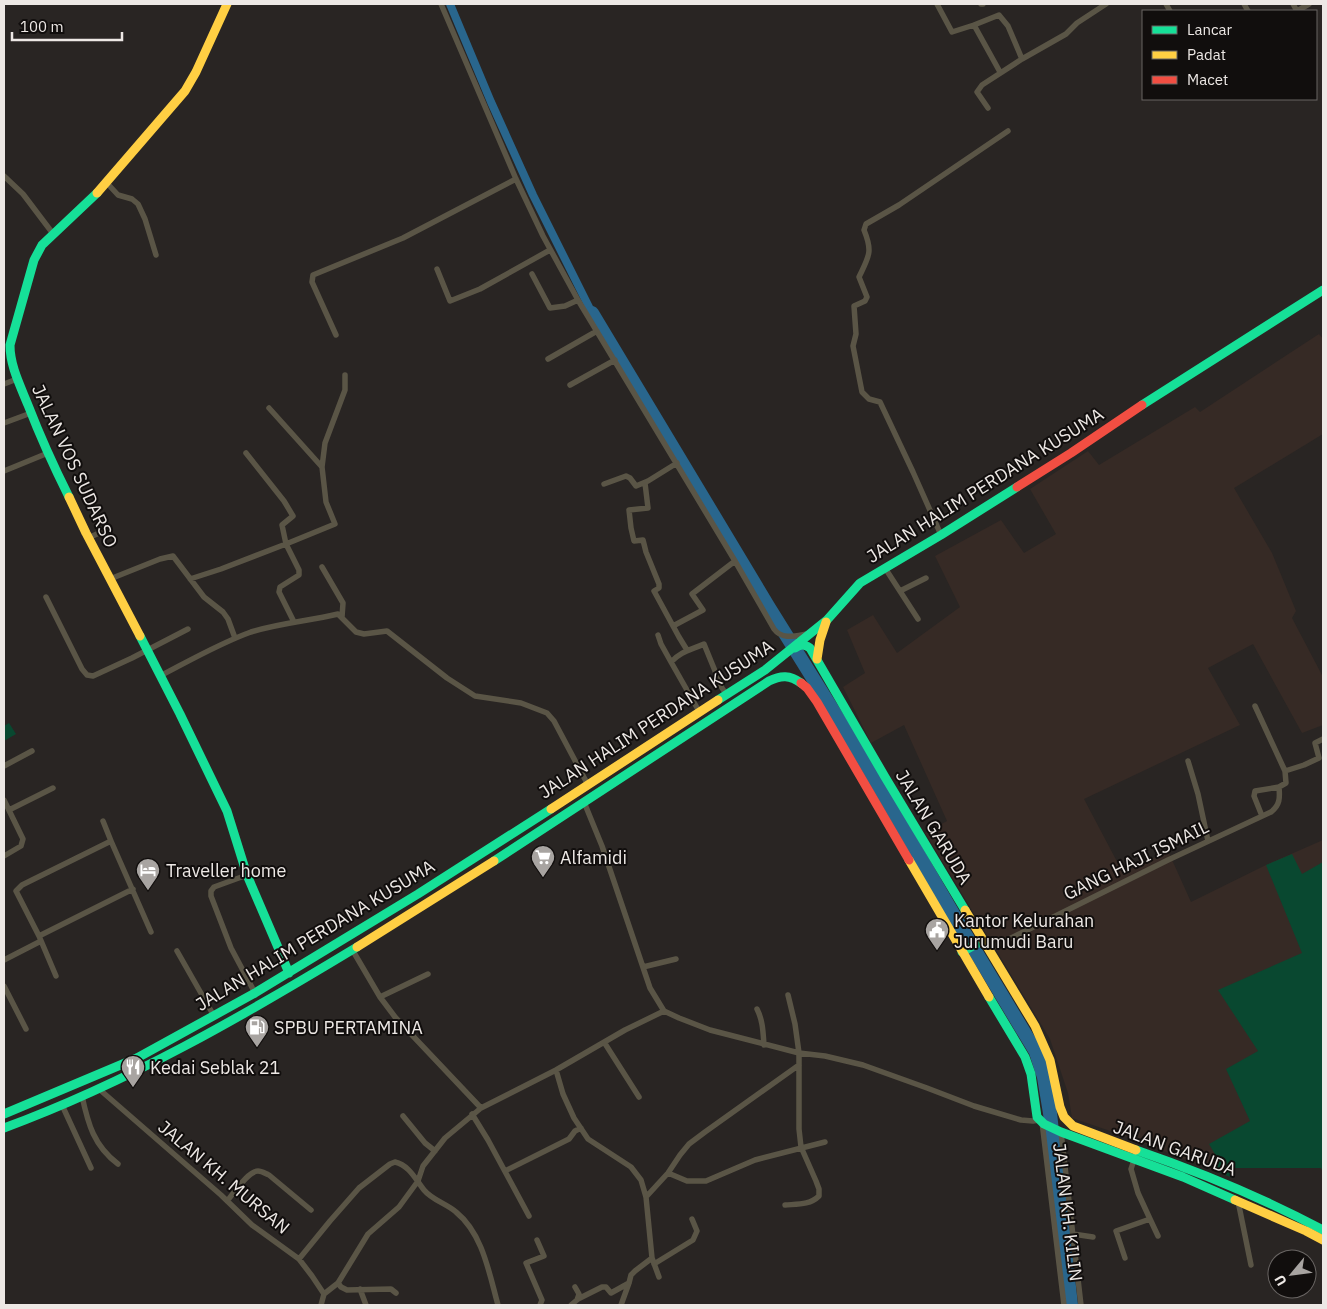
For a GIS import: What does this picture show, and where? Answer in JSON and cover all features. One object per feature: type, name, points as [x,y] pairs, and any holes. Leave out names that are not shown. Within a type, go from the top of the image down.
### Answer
[{"type":"main road","name":"JALAN VOS SUDARSO","points":[[227,4],[192,81],[185,91],[106,182],[42,245],[34,260],[7,345],[17,379],[31,413],[88,538],[192,737],[227,810],[247,875],[289,973]]},
{"type":"main road","name":"JALAN HALIM PERDANA KUSUMA","points":[[4,1114],[137,1058],[255,993],[418,894],[765,670],[792,646],[828,620],[860,583],[941,535],[1071,453],[1142,405],[1323,290]]},
{"type":"main road","points":[[817,659],[821,632],[828,620]]},
{"type":"main road","name":"JALAN GARUDA","points":[[792,646],[805,645],[810,648],[980,941],[989,949],[1035,1026],[1050,1060],[1064,1117],[1073,1126],[1186,1167],[1240,1189],[1323,1230]]},
{"type":"main road","name":"JALAN HALIM PERDANA KUSUMA","points":[[4,1128],[62,1105],[150,1065],[200,1039],[353,951],[757,689],[784,675],[798,681],[811,692],[964,951]]},
{"type":"main road","points":[[502,839],[510,850]]},
{"type":"main road","points":[[451,872],[459,884]]},
{"type":"main road","points":[[980,941],[964,951],[1025,1057],[1031,1074],[1037,1116],[1042,1122]]},
{"type":"main road","name":"JALAN GARUDA","points":[[1042,1122],[1059,1131],[1183,1177],[1306,1230],[1323,1240]]},
{"type":"street","points":[[441,4],[516,179],[550,250],[774,629],[792,646]]},
{"type":"street","points":[[937,4],[952,32],[999,15],[1008,26],[1022,59]]},
{"type":"street","points":[[988,108],[977,92],[982,84],[1066,34],[1077,23],[1106,4]]},
{"type":"street","points":[[974,25],[1000,72]]},
{"type":"street","points":[[941,535],[880,402],[869,399],[862,392],[853,346],[856,334],[854,306],[865,301],[867,297],[859,277],[869,257],[868,242],[864,230],[866,224],[899,205],[1008,131]]},
{"type":"street","points":[[4,176],[23,194],[54,235]]},
{"type":"street","points":[[336,336],[312,282],[313,275],[403,238],[516,179]]},
{"type":"street","points":[[106,182],[118,195],[132,198],[138,204],[145,219],[156,255]]},
{"type":"street","points":[[437,269],[450,301],[480,289],[550,250]]},
{"type":"street","points":[[532,274],[550,308],[565,306],[578,300]]},
{"type":"street","points":[[548,359],[597,331]]},
{"type":"street","points":[[570,385],[615,360]]},
{"type":"street","points":[[190,579],[221,570],[336,524],[326,502],[322,467],[325,443],[345,390],[345,375]]},
{"type":"street","points":[[4,384],[17,379]]},
{"type":"street","points":[[269,408],[322,467]]},
{"type":"street","points":[[4,423],[31,413]]},
{"type":"street","points":[[642,420],[649,416]]},
{"type":"street","points":[[4,471],[48,453]]},
{"type":"street","points":[[246,453],[284,501],[293,516],[282,525],[286,544],[299,570],[299,575],[280,587],[279,592],[294,622]]},
{"type":"street","points":[[604,484],[626,476],[636,486],[645,483],[677,463]]},
{"type":"street","points":[[645,483],[648,508],[629,510],[634,541],[643,540],[659,584],[659,588],[654,591],[687,650]]},
{"type":"street","points":[[88,538],[108,529]]},
{"type":"street","points":[[110,579],[172,556],[204,597],[223,612],[228,619],[235,638]]},
{"type":"street","points":[[673,626],[703,610],[692,594],[735,561]]},
{"type":"street","points":[[322,567],[343,603],[342,617]]},
{"type":"street","points":[[885,568],[918,619]]},
{"type":"street","points":[[900,591],[926,578]]},
{"type":"street","points":[[46,597],[82,669],[87,675],[93,676],[188,629]]},
{"type":"street","points":[[160,676],[235,638],[266,628],[338,614],[356,632],[364,634],[387,631],[447,678],[475,696],[521,703],[547,713],[554,721],[588,785]]},
{"type":"street","points":[[658,635],[670,662],[700,712]]},
{"type":"street","points":[[670,662],[687,650],[704,644],[722,688],[727,695]]},
{"type":"street","points":[[1255,706],[1285,771],[1286,783],[1280,787],[1255,791],[1254,796],[1262,816]]},
{"type":"street","points":[[1285,771],[1304,766],[1319,758],[1315,743],[1323,739]]},
{"type":"street","points":[[4,766],[32,751]]},
{"type":"street","points":[[1188,761],[1198,794],[1208,841]]},
{"type":"street","name":"GANG HAJI ISMAIL","points":[[989,949],[1168,860],[1271,812],[1277,808],[1280,787]]},
{"type":"street","points":[[8,810],[52,788]]},
{"type":"street","points":[[4,800],[22,839],[21,846],[4,856]]},
{"type":"street","points":[[584,802],[602,846],[650,988],[664,1011],[710,1030],[799,1054],[825,1056],[863,1065],[974,1106],[1021,1120],[1042,1122]]},
{"type":"street","points":[[103,821],[151,932]]},
{"type":"street","points":[[56,976],[16,891],[22,885],[111,841]]},
{"type":"street","points":[[247,875],[214,887],[211,891],[211,896],[231,948],[255,993]]},
{"type":"street","points":[[4,960],[133,889]]},
{"type":"street","points":[[177,951],[214,1016]]},
{"type":"street","points":[[353,951],[380,997],[399,1022],[481,1108]]},
{"type":"street","points":[[643,967],[676,959]]},
{"type":"street","points":[[380,997],[428,974]]},
{"type":"street","points":[[4,986],[26,1029]]},
{"type":"street","points":[[785,1205],[807,1203],[819,1196],[819,1189],[801,1147],[799,1130],[800,1065],[795,1024],[788,995]]},
{"type":"street","points":[[757,1009],[763,1025],[764,1045]]},
{"type":"street","points":[[321,1305],[324,1294],[338,1283],[368,1234],[398,1207],[418,1181],[423,1166],[445,1138],[472,1114],[556,1070],[625,1030],[664,1011]]},
{"type":"street","points":[[604,1042],[639,1097]]},
{"type":"street","points":[[646,1197],[668,1173],[680,1155],[697,1138],[800,1065]]},
{"type":"street","points":[[556,1070],[570,1110],[588,1139],[631,1167],[641,1180],[646,1197],[653,1261],[659,1277]]},
{"type":"street","name":"JALAN KH. MURSAN","points":[[99,1089],[252,1225],[299,1259],[324,1294]]},
{"type":"street","points":[[82,1096],[86,1114],[98,1144],[118,1164]]},
{"type":"street","points":[[62,1105],[92,1168]]},
{"type":"street","points":[[472,1114],[529,1216]]},
{"type":"street","points":[[403,1116],[435,1151]]},
{"type":"street","name":"JALAN KH. KILIN","points":[[1042,1122],[1064,1305]]},
{"type":"street","points":[[505,1171],[570,1139],[575,1131],[581,1128]]},
{"type":"street","name":"JALAN KH. KILIN","points":[[1059,1131],[1081,1305]]},
{"type":"street","points":[[668,1173],[687,1181],[706,1181],[755,1160],[825,1142]]},
{"type":"street","points":[[1134,1160],[1131,1169],[1138,1193],[1158,1236]]},
{"type":"street","points":[[299,1259],[359,1188],[390,1164],[395,1162],[401,1163],[418,1181],[425,1192],[456,1212],[472,1229],[487,1263],[498,1305]]},
{"type":"street","points":[[227,1201],[248,1175],[256,1171],[269,1175],[311,1210]]},
{"type":"street","points":[[1238,1201],[1250,1265]]},
{"type":"street","points":[[620,1305],[631,1275],[635,1270],[693,1240],[697,1231],[692,1218]]},
{"type":"street","points":[[1125,1258],[1116,1231],[1150,1219]]},
{"type":"street","points":[[1073,1234],[1093,1237]]},
{"type":"street","points":[[537,1240],[544,1256],[526,1264],[542,1300],[540,1305]]},
{"type":"street","points":[[338,1283],[347,1290],[390,1289],[396,1293]]},
{"type":"street","points":[[571,1305],[578,1299],[602,1287],[606,1287],[611,1293],[629,1283]]},
{"type":"street","points":[[576,1287],[579,1294],[578,1299]]},
{"type":"street","points":[[360,1289],[366,1305]]},
{"type":"shaded area","points":[[1319,334],[1323,339],[1323,434],[1234,488],[1272,553],[1296,611],[1292,618],[1323,677],[1323,725],[1302,733],[1253,644],[1208,668],[1240,725],[1084,799],[1123,873],[1168,851],[1191,902],[1266,865],[1323,840],[1323,1172],[1321,1168],[1234,1168],[1233,1178],[1125,1136],[1072,1118],[1068,1093],[1050,1039],[925,833],[947,821],[904,725],[871,743],[843,687],[865,673],[847,630],[873,615],[897,653],[960,607],[935,556],[1001,520],[1024,553],[1056,534],[1030,489],[1088,451],[1099,465],[1195,407],[1200,412]]},
{"type":"green space","points":[[9,723],[16,734],[4,741],[4,726]]},
{"type":"green space","points":[[1292,854],[1302,874],[1323,862],[1323,1172],[1321,1168],[1234,1168],[1233,1178],[1215,1171],[1219,1161],[1209,1144],[1250,1121],[1226,1069],[1258,1051],[1218,990],[1302,953],[1266,865]]},
{"type":"waterway","points":[[450,4],[533,195],[592,313]]},
{"type":"waterway","points":[[592,313],[768,606],[862,757],[1036,1052],[1044,1077],[1050,1113],[1071,1305]]},
{"type":"traffic: fast","points":[[69,497],[42,440],[19,383],[10,353],[10,345],[34,260],[42,245],[97,193]]},
{"type":"traffic: fast","points":[[1142,405],[1323,290]]},
{"type":"traffic: fast","points":[[718,700],[765,670],[827,620],[860,583],[1017,487]]},
{"type":"traffic: fast","points":[[140,636],[227,811],[247,875],[289,973]]},
{"type":"traffic: fast","points":[[795,648],[802,645],[810,648],[965,910]]},
{"type":"traffic: fast","points":[[494,861],[769,681],[785,677],[793,678],[801,683]]},
{"type":"traffic: fast","points":[[4,1114],[137,1058],[255,993],[418,894],[551,809]]},
{"type":"traffic: fast","points":[[962,952],[983,940]]},
{"type":"traffic: fast","points":[[4,1128],[50,1110],[141,1069],[271,998],[357,947]]},
{"type":"traffic: fast","points":[[989,997],[1025,1057],[1031,1074],[1037,1117],[1044,1124],[1183,1177],[1235,1200]]},
{"type":"traffic: fast","points":[[1136,1150],[1231,1186],[1323,1230]]},
{"type":"traffic: slow","points":[[97,193],[185,91],[196,72],[227,4]]},
{"type":"traffic: slow","points":[[69,497],[140,636]]},
{"type":"traffic: slow","points":[[817,659],[820,640],[826,622]]},
{"type":"traffic: slow","points":[[551,809],[718,700]]},
{"type":"traffic: slow","points":[[909,860],[989,997]]},
{"type":"traffic: slow","points":[[357,947],[494,861]]},
{"type":"traffic: slow","points":[[965,910],[1035,1026],[1050,1060],[1064,1117],[1073,1126],[1136,1150]]},
{"type":"traffic: slow","points":[[1235,1200],[1323,1240]]},
{"type":"traffic: jam","points":[[1017,487],[1142,405]]},
{"type":"traffic: jam","points":[[801,683],[817,702],[909,860]]},
{"type":"place","name":"Alfamidi","points":[[543,878]]},
{"type":"place","name":"Traveller home","points":[[148,891]]},
{"type":"place","name":"Kantor Kelurahan Jurumudi Baru","points":[[937,951]]},
{"type":"place","name":"SPBU PERTAMINA","points":[[257,1048]]},
{"type":"place","name":"Kedai Seblak 21","points":[[133,1088]]}]
